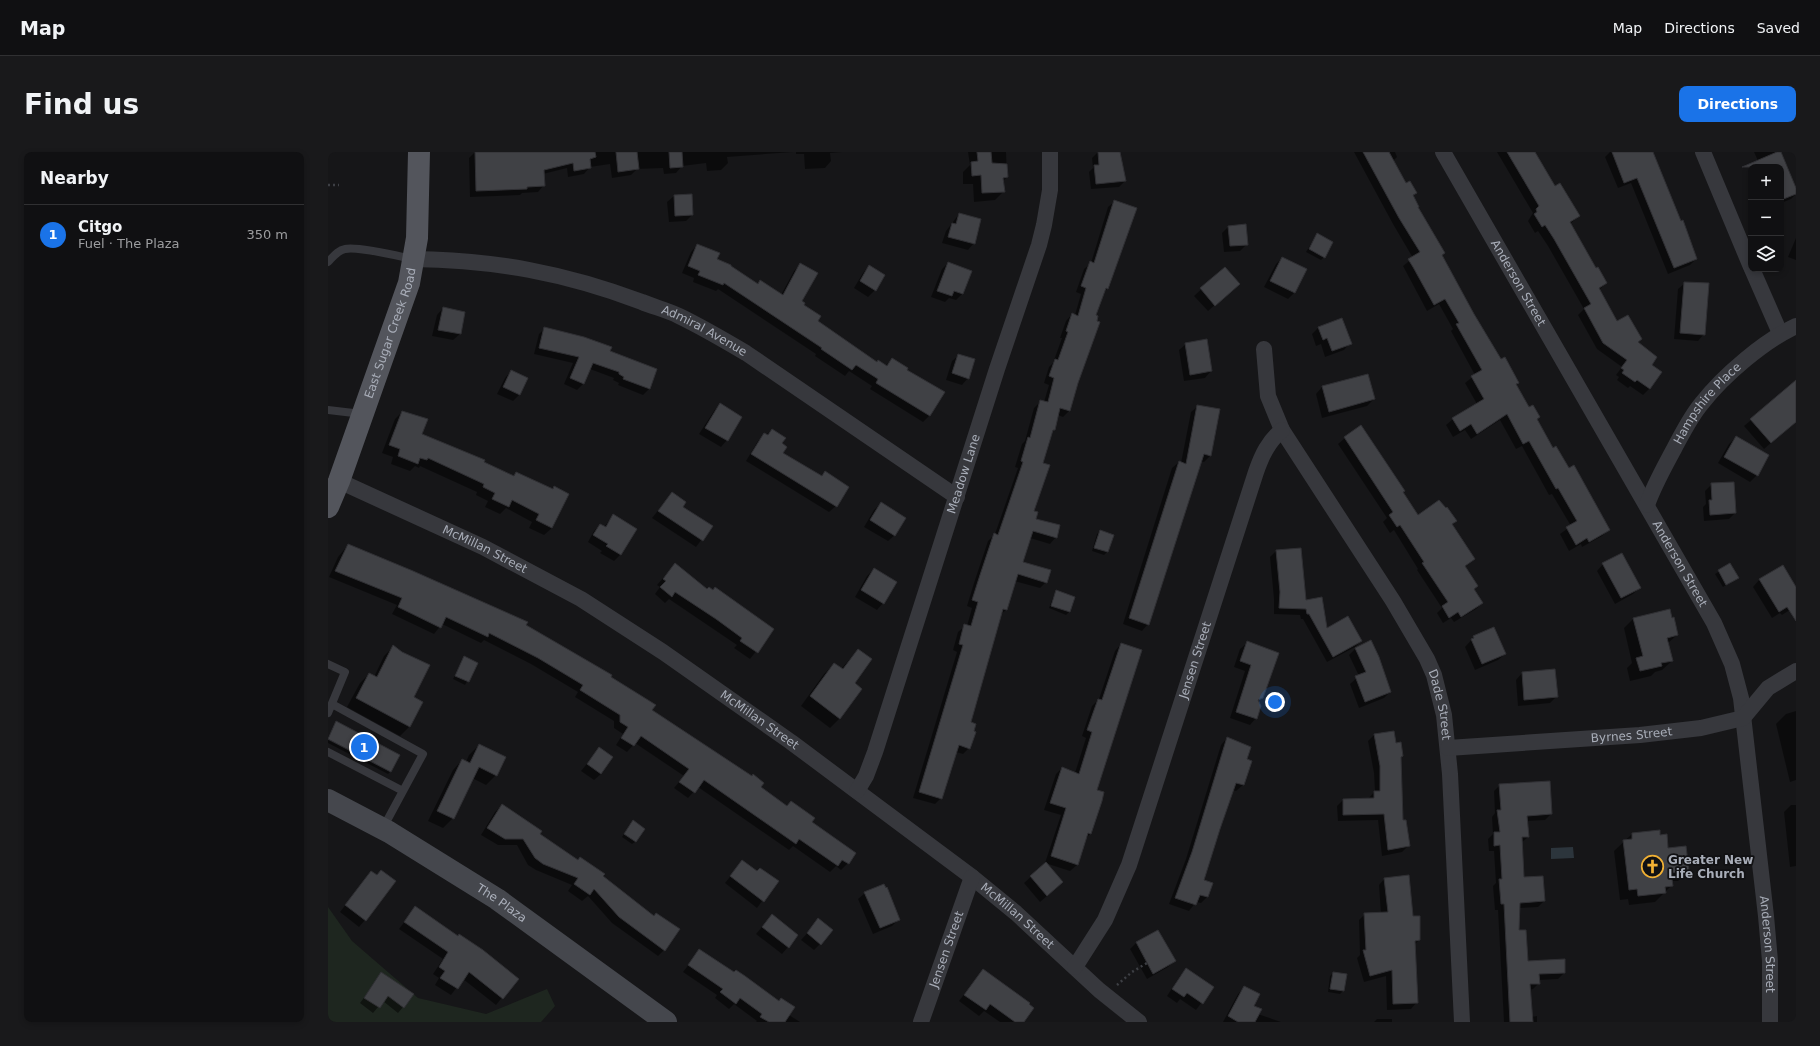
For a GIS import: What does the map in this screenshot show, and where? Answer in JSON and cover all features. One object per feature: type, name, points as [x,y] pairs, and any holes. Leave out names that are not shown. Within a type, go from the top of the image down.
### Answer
[{"type":"main road","name":"East Sugar Creek Road","points":[[328,504],[339,481],[409,283],[417,238],[419,209],[419,152]]},
{"type":"main road","name":"The Plaza","points":[[328,800],[383,829],[497,899],[666,1022]]},
{"type":"street","name":"Meadow Lane","points":[[857,792],[866,776],[876,752],[997,368],[1044,225],[1050,190],[1050,152]]},
{"type":"street","name":"Anderson Street","points":[[1443,152],[1714,623],[1725,646],[1737,681],[1743,718],[1766,916],[1770,968],[1770,1022]]},
{"type":"street","points":[[1702,152],[1748,261]]},
{"type":"street","name":"Admiral Avenue","points":[[413,259],[480,262],[537,270],[612,290],[678,316],[715,334],[746,353],[957,497]]},
{"type":"street","points":[[1753,272],[1780,333]]},
{"type":"street","name":"Hampshire Place","points":[[1646,505],[1652,489],[1683,432],[1701,403],[1750,357],[1780,333],[1796,326]]},
{"type":"street","points":[[1264,349],[1268,396],[1282,430]]},
{"type":"street","name":"Dade Street","points":[[1282,430],[1393,601],[1427,659],[1434,675],[1443,706],[1448,748],[1462,1022]]},
{"type":"street","name":"Jensen Street","points":[[1075,967],[1105,920],[1129,864],[1256,472],[1263,453],[1272,438],[1282,430]]},
{"type":"street","name":"McMillan Street","points":[[339,481],[483,547],[581,599],[627,627],[700,676],[972,877],[1016,913],[1108,997],[1139,1022]]},
{"type":"street","points":[[1743,718],[1768,688],[1796,671]]},
{"type":"street","name":"Byrnes Street","points":[[1448,748],[1702,728],[1743,718]]},
{"type":"street","name":"Jensen Street","points":[[921,1022],[972,877]]},
{"type":"lane","points":[[328,262],[338,252],[345,249],[366,250],[413,259]]},
{"type":"lane","points":[[328,410],[363,414]]},
{"type":"lane","points":[[328,664],[345,672],[328,713]]},
{"type":"lane","points":[[332,704],[423,754],[383,829]]},
{"type":"lane","points":[[328,752],[403,791]]},
{"type":"path","points":[[328,185],[339,185]]},
{"type":"path","points":[[1108,997],[1123,979],[1147,963]]},
{"type":"shaded area","points":[[1573,847],[1574,858],[1551,859],[1551,848]]},
{"type":"shaded area","points":[[328,907],[352,941],[418,998],[486,1014],[547,989],[555,1006],[541,1022],[328,1022]]},
{"type":"building","points":[[475,152],[595,152],[596,157],[590,159],[591,168],[574,171],[573,163],[544,170],[545,186],[527,187],[527,189],[476,191]]},
{"type":"building","points":[[616,152],[637,152],[639,169],[618,172]]},
{"type":"building","points":[[669,152],[682,152],[683,167],[670,168]]},
{"type":"building","points":[[977,152],[991,152],[992,163],[1007,164],[1008,177],[1003,178],[1005,192],[982,193],[981,175],[972,176],[971,162],[978,161]]},
{"type":"building","points":[[1098,152],[1120,152],[1126,181],[1096,184],[1094,165],[1099,165]]},
{"type":"building","points":[[1363,152],[1389,152],[1406,183],[1410,181],[1417,193],[1413,195],[1418,207],[1445,253],[1442,255],[1474,314],[1501,359],[1505,357],[1519,383],[1516,384],[1529,407],[1533,405],[1540,417],[1537,419],[1553,448],[1556,446],[1569,468],[1574,465],[1610,530],[1589,542],[1587,538],[1576,545],[1566,527],[1577,521],[1558,488],[1556,489],[1529,441],[1523,444],[1507,414],[1477,434],[1471,424],[1460,431],[1452,418],[1484,399],[1471,376],[1482,370],[1456,324],[1459,323],[1445,299],[1434,305],[1408,259],[1420,252],[1399,218]]},
{"type":"building","points":[[1507,152],[1535,152],[1555,186],[1560,183],[1580,216],[1570,222],[1596,268],[1598,267],[1607,283],[1599,288],[1617,321],[1628,315],[1642,339],[1638,342],[1657,357],[1652,365],[1662,372],[1650,389],[1637,380],[1635,382],[1622,373],[1624,370],[1621,368],[1627,360],[1603,343],[1584,308],[1591,304],[1554,239],[1545,225],[1542,227],[1534,214],[1537,212],[1536,209],[1539,206]]},
{"type":"building","points":[[1612,152],[1653,152],[1681,221],[1683,220],[1697,259],[1674,268],[1637,178],[1624,183]]},
{"type":"building","points":[[1777,152],[1781,152],[1796,188],[1796,194],[1784,199],[1784,164],[1749,164]]},
{"type":"building","points":[[692,194],[693,215],[675,216],[674,195]]},
{"type":"building","points":[[1114,200],[1137,208],[1108,289],[1106,288],[1096,315],[1098,316],[1097,321],[1100,322],[1078,383],[1070,411],[1060,408],[1055,430],[1053,430],[1043,463],[1050,465],[1034,511],[1038,512],[1036,519],[1060,525],[1057,538],[1033,531],[1023,562],[1051,570],[1047,583],[1018,574],[1007,610],[1003,609],[971,722],[976,724],[974,731],[976,732],[970,749],[959,745],[942,799],[919,792],[963,645],[959,644],[964,624],[971,626],[978,602],[972,600],[980,575],[994,533],[998,535],[1023,462],[1021,461],[1028,437],[1030,438],[1040,400],[1048,402],[1054,378],[1049,376],[1055,359],[1058,360],[1068,332],[1066,331],[1072,313],[1078,316],[1086,288],[1081,286],[1090,261],[1094,263]]},
{"type":"building","points":[[959,213],[981,219],[975,244],[948,237],[952,223],[956,224]]},
{"type":"building","points":[[1246,224],[1248,245],[1230,246],[1228,226]]},
{"type":"building","points":[[1317,233],[1333,242],[1325,258],[1309,249]]},
{"type":"building","points":[[697,244],[720,253],[717,259],[731,265],[758,284],[760,280],[783,295],[800,263],[818,273],[802,301],[805,303],[804,305],[821,316],[818,321],[877,362],[878,360],[887,366],[892,358],[908,368],[907,370],[945,392],[930,416],[876,383],[878,379],[856,365],[852,370],[821,349],[822,348],[724,283],[723,285],[698,275],[700,271],[688,266]]},
{"type":"building","points":[[1282,257],[1307,269],[1295,293],[1270,281]]},
{"type":"building","points":[[948,262],[972,271],[963,294],[954,291],[952,296],[937,291]]},
{"type":"building","points":[[869,265],[885,275],[876,291],[860,281]]},
{"type":"building","points":[[1225,267],[1240,284],[1215,306],[1200,288]]},
{"type":"building","points":[[1684,282],[1709,283],[1705,335],[1680,333]]},
{"type":"building","points":[[443,307],[465,312],[461,334],[438,330]]},
{"type":"building","points":[[1342,318],[1352,344],[1332,351],[1327,338],[1323,340],[1318,327]]},
{"type":"building","points":[[544,327],[584,337],[612,347],[610,351],[657,369],[650,389],[623,379],[624,377],[619,374],[619,372],[593,363],[584,384],[570,378],[579,357],[539,348]]},
{"type":"building","points":[[1207,339],[1212,371],[1190,375],[1185,343]]},
{"type":"building","points":[[958,354],[975,359],[969,379],[952,373]]},
{"type":"building","points":[[511,370],[528,378],[520,395],[503,387]]},
{"type":"building","points":[[1368,374],[1375,399],[1329,412],[1322,386]]},
{"type":"building","points":[[1796,380],[1796,422],[1771,443],[1750,419]]},
{"type":"building","points":[[720,403],[742,417],[728,441],[705,428]]},
{"type":"building","points":[[1197,405],[1220,409],[1211,456],[1204,454],[1149,625],[1129,618],[1179,461],[1186,464]]},
{"type":"building","points":[[402,411],[428,419],[422,434],[485,460],[484,462],[514,476],[516,472],[553,489],[554,486],[569,494],[552,528],[536,520],[539,514],[512,500],[509,507],[492,499],[495,493],[483,487],[484,484],[428,458],[427,460],[420,458],[418,464],[398,456],[400,449],[389,445]]},
{"type":"building","points":[[1361,425],[1405,491],[1403,492],[1418,515],[1439,500],[1446,508],[1447,507],[1457,521],[1452,524],[1475,559],[1465,566],[1478,586],[1474,589],[1483,603],[1461,617],[1458,612],[1449,618],[1442,606],[1448,602],[1422,563],[1424,562],[1400,525],[1397,527],[1389,515],[1393,512],[1344,437]]},
{"type":"building","points":[[772,429],[786,438],[782,443],[787,447],[783,453],[822,476],[825,471],[849,487],[837,507],[751,454],[764,433],[768,435]]},
{"type":"building","points":[[1736,436],[1769,455],[1758,476],[1724,457]]},
{"type":"building","points":[[1734,482],[1736,513],[1710,515],[1709,500],[1712,500],[1711,483]]},
{"type":"building","points":[[672,492],[686,502],[683,507],[713,526],[703,541],[658,511]]},
{"type":"building","points":[[881,502],[906,518],[895,536],[870,520]]},
{"type":"building","points":[[613,514],[637,529],[621,555],[606,546],[608,544],[593,535],[600,524],[606,527]]},
{"type":"building","points":[[1100,530],[1114,535],[1108,552],[1094,548]]},
{"type":"building","points":[[348,544],[528,622],[526,625],[612,675],[611,677],[656,705],[652,710],[752,776],[753,774],[764,783],[761,787],[787,806],[791,801],[815,818],[812,822],[856,853],[849,864],[842,860],[838,866],[799,839],[796,844],[704,780],[695,793],[679,782],[689,769],[641,736],[634,746],[621,738],[628,727],[620,722],[620,715],[580,690],[583,685],[538,658],[489,633],[488,637],[446,617],[441,628],[398,607],[402,598],[335,571]]},
{"type":"building","points":[[1301,548],[1306,600],[1322,597],[1327,628],[1348,616],[1362,641],[1333,657],[1309,614],[1307,614],[1306,609],[1279,608],[1280,592],[1276,550]]},
{"type":"building","points":[[1622,553],[1641,588],[1621,598],[1602,563]]},
{"type":"building","points":[[675,563],[707,589],[709,587],[713,590],[715,587],[774,629],[758,653],[740,641],[742,638],[716,619],[675,592],[672,597],[660,587],[666,581],[663,579]]},
{"type":"building","points":[[1730,563],[1739,578],[1726,585],[1718,570]]},
{"type":"building","points":[[1783,565],[1796,587],[1796,621],[1787,607],[1779,612],[1759,579]]},
{"type":"building","points":[[874,568],[897,582],[884,604],[861,590]]},
{"type":"building","points":[[1056,590],[1075,597],[1070,612],[1051,606]]},
{"type":"building","points":[[1670,609],[1672,618],[1674,617],[1678,635],[1667,638],[1673,661],[1661,663],[1662,666],[1640,671],[1636,658],[1643,656],[1633,618]]},
{"type":"building","points":[[1494,627],[1506,654],[1482,664],[1471,639],[1474,638],[1473,636]]},
{"type":"building","points":[[1371,640],[1379,657],[1391,692],[1365,702],[1355,676],[1366,672],[1355,648]]},
{"type":"building","points":[[1247,641],[1279,653],[1263,698],[1258,700],[1261,706],[1257,719],[1236,712],[1251,665],[1240,661]]},
{"type":"building","points":[[1121,643],[1142,650],[1097,790],[1104,792],[1102,801],[1091,834],[1088,833],[1078,865],[1051,856],[1066,808],[1050,803],[1062,767],[1079,774],[1092,732],[1087,730],[1098,699],[1102,700]]},
{"type":"building","points":[[393,645],[402,652],[430,665],[414,697],[423,702],[410,727],[356,698],[369,673],[377,677]]},
{"type":"building","points":[[858,649],[872,659],[855,683],[862,689],[840,719],[810,696],[834,663],[843,669]]},
{"type":"building","points":[[464,656],[478,663],[469,682],[455,676]]},
{"type":"building","points":[[1555,669],[1558,697],[1524,700],[1522,672]]},
{"type":"building","points":[[336,721],[400,755],[391,772],[328,739]]},
{"type":"building","points":[[1394,731],[1396,743],[1401,742],[1403,756],[1401,757],[1403,820],[1406,820],[1410,846],[1388,850],[1384,814],[1343,815],[1343,799],[1374,798],[1374,791],[1380,791],[1380,766],[1374,734]]},
{"type":"building","points":[[1227,737],[1251,747],[1247,759],[1252,761],[1244,785],[1236,783],[1220,829],[1204,880],[1213,883],[1208,897],[1200,895],[1196,905],[1175,898],[1192,852]]},
{"type":"building","points":[[479,744],[506,757],[497,776],[479,767],[454,819],[437,811],[462,759],[470,763]]},
{"type":"building","points":[[599,747],[613,757],[601,774],[587,764]]},
{"type":"building","points":[[1550,781],[1552,814],[1527,816],[1529,837],[1522,837],[1524,877],[1543,876],[1545,901],[1520,903],[1519,930],[1526,930],[1528,961],[1565,959],[1565,973],[1539,974],[1540,984],[1530,984],[1533,1022],[1510,1022],[1504,904],[1501,904],[1499,879],[1502,879],[1500,845],[1494,846],[1494,832],[1500,832],[1497,810],[1501,810],[1499,784]]},
{"type":"building","points":[[502,804],[542,831],[540,834],[578,860],[580,857],[605,874],[603,876],[654,916],[656,913],[680,929],[665,951],[619,917],[594,889],[590,895],[574,884],[578,878],[543,864],[535,858],[523,839],[505,839],[487,828]]},
{"type":"building","points":[[633,820],[645,829],[636,842],[624,834]]},
{"type":"building","name":"Greater New Life Church","points":[[1660,830],[1660,835],[1667,834],[1668,848],[1686,846],[1689,871],[1671,873],[1673,886],[1665,887],[1666,893],[1638,896],[1637,889],[1629,890],[1623,840],[1632,839],[1632,833]]},
{"type":"building","points":[[742,860],[757,871],[760,868],[779,881],[764,902],[730,876]]},
{"type":"building","points":[[1046,862],[1063,882],[1047,896],[1030,876]]},
{"type":"building","points":[[381,870],[396,881],[366,921],[345,905],[371,871],[377,875]]},
{"type":"building","points":[[1409,875],[1413,916],[1420,916],[1420,940],[1415,941],[1418,1003],[1393,1004],[1392,970],[1370,976],[1363,950],[1366,950],[1364,913],[1388,912],[1384,878]]},
{"type":"building","points":[[884,884],[886,888],[887,887],[900,920],[880,928],[864,892]]},
{"type":"building","points":[[415,906],[458,936],[459,934],[483,950],[519,979],[503,999],[469,972],[458,989],[440,978],[445,971],[439,967],[448,952],[404,922]]},
{"type":"building","points":[[772,914],[798,935],[789,948],[762,927]]},
{"type":"building","points":[[818,918],[833,930],[821,945],[807,933]]},
{"type":"building","points":[[1158,930],[1176,961],[1153,974],[1136,942]]},
{"type":"building","points":[[699,949],[734,972],[736,970],[779,1001],[781,998],[795,1007],[785,1022],[769,1022],[760,1017],[762,1014],[740,998],[736,1004],[720,992],[723,989],[688,965]]},
{"type":"building","points":[[1186,968],[1214,987],[1203,1004],[1187,993],[1184,997],[1172,989]]},
{"type":"building","points":[[983,969],[1030,1003],[1029,1004],[1034,1008],[1024,1022],[1015,1022],[990,1004],[986,1010],[964,995]]},
{"type":"building","points":[[381,972],[414,994],[404,1008],[388,996],[380,1008],[364,998]]},
{"type":"building","points":[[1333,972],[1347,974],[1344,991],[1330,989]]},
{"type":"building","points":[[1244,986],[1260,994],[1254,1006],[1262,1009],[1255,1022],[1238,1022],[1228,1016]]},
{"type":"place","name":"Citgo","points":[[364,747]]},
{"type":"place","name":"Greater New Life Church","points":[[1652,867]]}]
